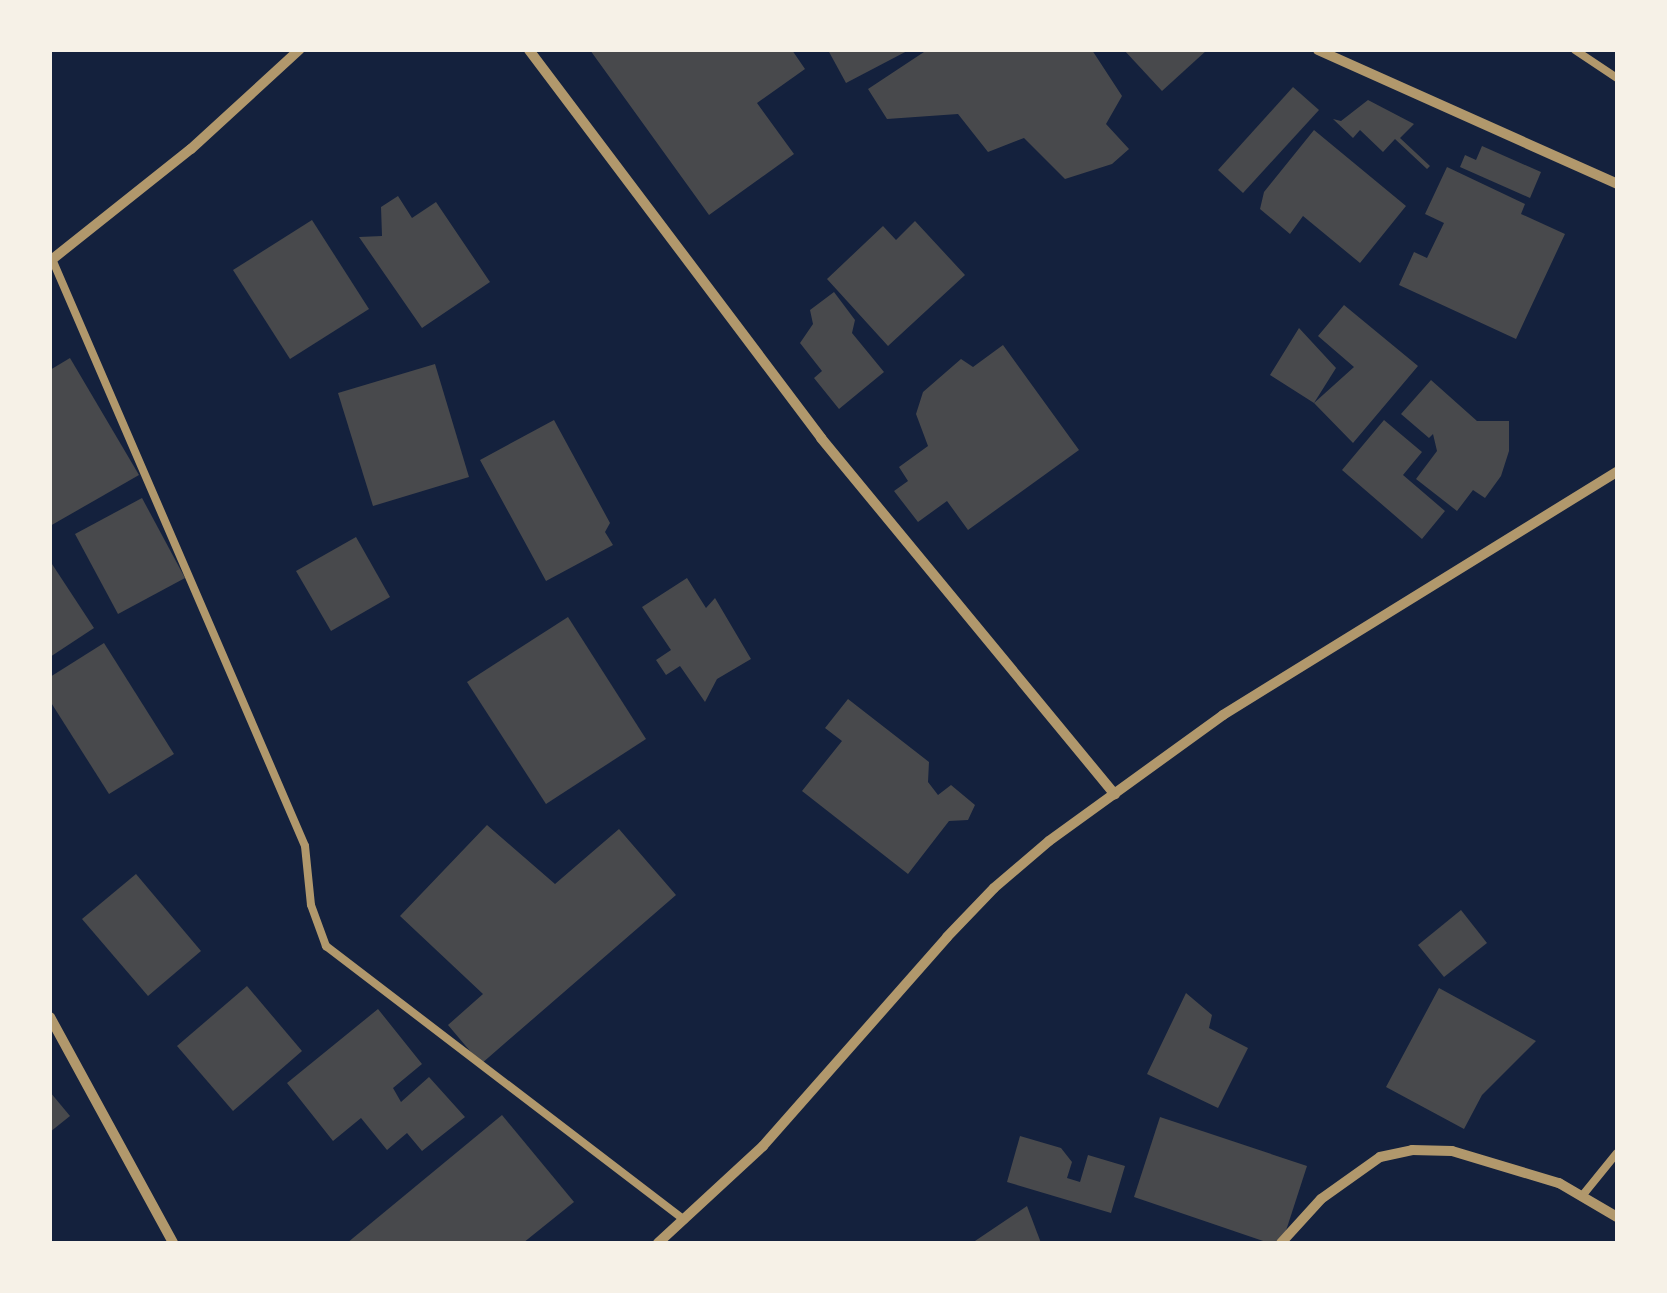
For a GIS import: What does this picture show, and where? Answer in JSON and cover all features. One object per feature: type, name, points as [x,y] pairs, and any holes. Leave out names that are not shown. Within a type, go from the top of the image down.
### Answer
[{"type":"street","points":[[51,260],[192,149],[299,50]]},
{"type":"street","points":[[529,50],[821,438],[1115,795]]},
{"type":"street","points":[[1318,50],[1617,184]]},
{"type":"street","points":[[658,1243],[763,1146],[994,888],[1223,715],[1617,472]]},
{"type":"street","points":[[50,1017],[173,1243]]},
{"type":"street","points":[[1281,1243],[1321,1200],[1365,1168],[1380,1158],[1412,1150],[1452,1151],[1559,1183],[1617,1216]]},
{"type":"lane","points":[[1575,50],[1617,78]]},
{"type":"lane","points":[[51,260],[305,846],[311,905],[326,946],[684,1220]]},
{"type":"lane","points":[[1582,1196],[1617,1153]]},
{"type":"building","points":[[590,50],[792,50],[805,69],[757,103],[794,154],[709,215]]},
{"type":"building","points":[[828,50],[909,50],[846,83]]},
{"type":"building","points":[[927,50],[1092,50],[1122,96],[1106,124],[1129,149],[1112,164],[1065,179],[1024,138],[988,152],[958,114],[887,119],[868,89]]},
{"type":"building","points":[[1124,50],[1207,50],[1162,91]]},
{"type":"building","points":[[1293,87],[1319,110],[1243,193],[1218,170]]},
{"type":"building","points":[[1368,100],[1414,124],[1400,138],[1430,166],[1427,169],[1395,139],[1383,152],[1360,130],[1353,138],[1333,119],[1341,121]]},
{"type":"building","points":[[1314,130],[1406,206],[1360,263],[1303,216],[1290,234],[1260,209],[1264,192]]},
{"type":"building","points":[[1482,146],[1541,172],[1530,198],[1460,167],[1465,155],[1476,160]]},
{"type":"building","points":[[1447,167],[1525,204],[1521,214],[1565,234],[1516,339],[1399,285],[1414,252],[1427,258],[1444,223],[1425,214]]},
{"type":"building","points":[[398,196],[412,218],[436,202],[490,282],[422,328],[359,237],[382,236],[381,207]]},
{"type":"building","points":[[312,220],[369,309],[290,359],[233,270]]},
{"type":"building","points":[[915,221],[965,275],[888,346],[827,279],[883,226],[896,240]]},
{"type":"building","points":[[834,292],[855,320],[852,333],[884,372],[839,409],[814,378],[822,371],[800,343],[813,324],[810,310]]},
{"type":"building","points":[[1344,305],[1418,366],[1353,443],[1314,403],[1354,367],[1318,336]]},
{"type":"building","points":[[1299,328],[1336,368],[1314,403],[1270,375]]},
{"type":"building","points":[[1003,345],[1079,450],[968,530],[947,501],[918,522],[894,491],[908,481],[899,467],[928,446],[916,414],[923,392],[961,359],[973,367]]},
{"type":"building","points":[[70,358],[139,475],[50,526],[50,370]]},
{"type":"building","points":[[435,364],[469,477],[373,506],[338,393]]},
{"type":"building","points":[[1431,380],[1477,421],[1509,421],[1509,451],[1501,476],[1485,498],[1473,490],[1457,511],[1416,479],[1437,451],[1433,434],[1429,438],[1401,414]]},
{"type":"building","points":[[554,420],[610,523],[605,532],[613,545],[546,581],[480,460]]},
{"type":"building","points":[[1384,420],[1422,452],[1403,475],[1445,511],[1422,539],[1342,470]]},
{"type":"building","points":[[142,498],[185,578],[118,614],[75,534]]},
{"type":"building","points":[[356,537],[390,597],[331,631],[296,571]]},
{"type":"building","points":[[50,561],[94,628],[50,657]]},
{"type":"building","points":[[687,578],[706,608],[715,598],[751,659],[717,679],[705,702],[680,666],[666,675],[656,660],[671,650],[642,607]]},
{"type":"building","points":[[568,617],[646,739],[546,804],[467,682]]},
{"type":"building","points":[[104,643],[174,754],[109,794],[50,701],[50,677]]},
{"type":"building","points":[[848,699],[929,762],[928,782],[938,795],[951,785],[975,805],[968,820],[949,821],[908,874],[802,791],[842,741],[825,728]]},
{"type":"building","points":[[487,825],[555,884],[619,829],[676,895],[481,1064],[448,1025],[483,994],[400,916]]},
{"type":"building","points":[[136,874],[201,951],[148,996],[82,919]]},
{"type":"building","points":[[1461,910],[1487,943],[1444,977],[1418,945]]},
{"type":"building","points":[[247,986],[302,1051],[233,1111],[177,1046]]},
{"type":"building","points":[[1439,988],[1536,1041],[1482,1095],[1464,1129],[1386,1087]]},
{"type":"building","points":[[1186,993],[1212,1015],[1209,1028],[1248,1048],[1218,1108],[1147,1074]]},
{"type":"building","points":[[378,1009],[422,1064],[393,1088],[401,1102],[429,1077],[465,1117],[422,1151],[407,1133],[387,1150],[361,1118],[333,1141],[287,1083]]},
{"type":"building","points":[[50,1092],[70,1116],[50,1132]]},
{"type":"building","points":[[502,1115],[574,1202],[523,1243],[347,1243]]},
{"type":"building","points":[[1160,1117],[1307,1166],[1282,1243],[1269,1243],[1134,1197]]},
{"type":"building","points":[[1020,1136],[1061,1148],[1072,1162],[1067,1178],[1080,1182],[1088,1155],[1125,1166],[1111,1213],[1007,1182]]},
{"type":"building","points":[[1027,1206],[1041,1243],[972,1243]]}]
